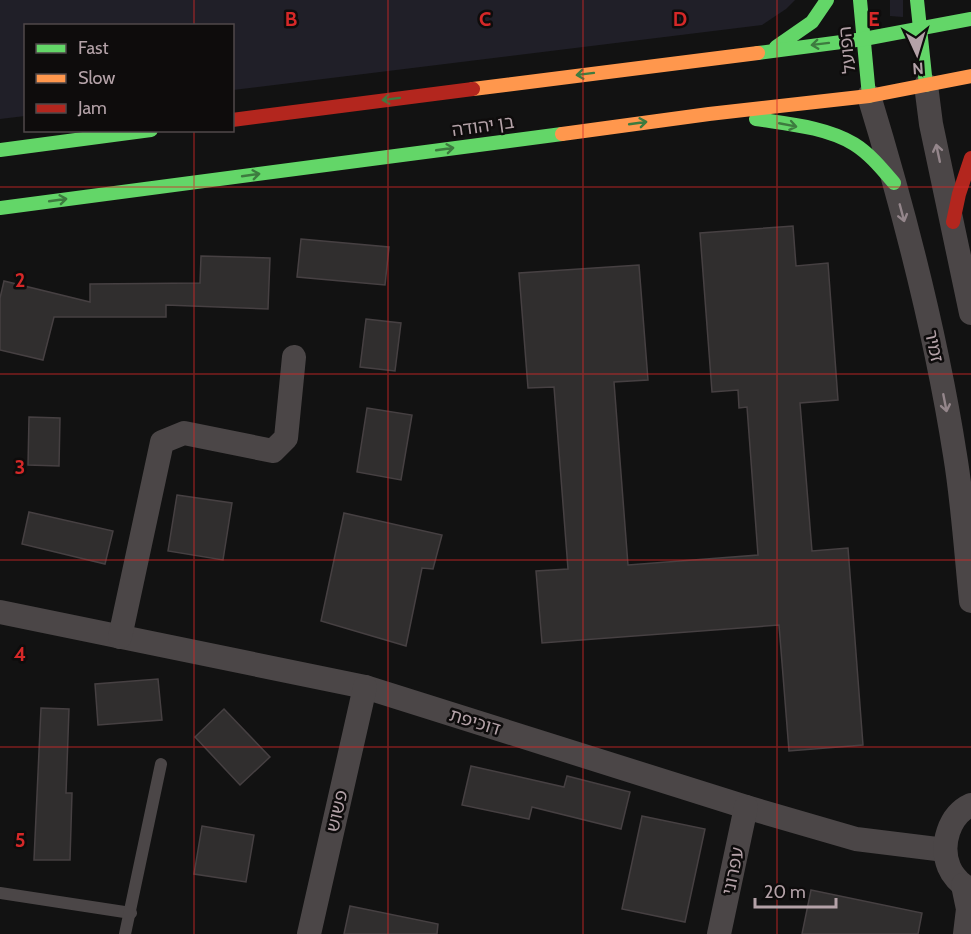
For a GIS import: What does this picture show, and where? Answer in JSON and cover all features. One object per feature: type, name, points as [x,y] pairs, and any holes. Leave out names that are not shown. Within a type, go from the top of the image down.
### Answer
[{"type":"street","points":[[771,50],[812,22],[827,0]]},
{"type":"street","name":"הפועל","points":[[860,0],[869,96]]},
{"type":"street","points":[[917,0],[931,124],[971,313]]},
{"type":"street","points":[[234,120],[864,39],[971,19]]},
{"type":"street","name":"בן יהודה","points":[[0,208],[709,114],[869,96],[971,76]]},
{"type":"street","name":"זמיר","points":[[869,96],[916,266],[956,457],[971,601]]},
{"type":"street","points":[[709,114],[811,129],[852,143],[874,159],[894,183]]},
{"type":"street","points":[[0,150],[136,132]]},
{"type":"street","points":[[953,222],[959,194],[971,158]]},
{"type":"street","points":[[120,637],[162,442],[184,433],[273,451],[286,438],[294,357]]},
{"type":"street","name":"דוכיפת","points":[[0,612],[365,687],[746,807],[856,839],[945,850]]},
{"type":"street","name":"פשוש","points":[[309,934],[365,687]]},
{"type":"street","points":[[964,934],[969,909],[967,888],[957,880],[948,866],[945,850],[947,833],[955,818],[971,805]]},
{"type":"street","name":"עפרוני","points":[[719,934],[746,807]]},
{"type":"lane","points":[[125,934],[161,765]]},
{"type":"lane","points":[[0,893],[131,913]]},
{"type":"shaded area","points":[[0,0],[795,0],[762,25],[234,90],[234,24],[24,24],[24,116],[0,119]]},
{"type":"shaded area","points":[[890,0],[903,0],[903,17],[890,16]]},
{"type":"building","points":[[793,226],[796,266],[828,263],[838,400],[800,403],[812,551],[848,548],[863,745],[789,751],[779,625],[542,643],[536,571],[568,569],[554,387],[528,388],[519,273],[639,265],[648,380],[614,382],[628,565],[758,555],[747,407],[739,408],[738,390],[712,392],[700,233]]},
{"type":"building","points":[[301,239],[389,247],[385,285],[297,277]]},
{"type":"building","points":[[201,256],[270,258],[268,309],[166,305],[166,317],[54,317],[43,360],[0,350],[0,298],[4,281],[90,302],[90,284],[200,283]]},
{"type":"building","points":[[366,319],[401,323],[395,371],[360,367]]},
{"type":"building","points":[[367,408],[412,415],[401,480],[357,472]]},
{"type":"building","points":[[29,417],[60,418],[59,466],[28,465]]},
{"type":"building","points":[[177,495],[232,503],[223,560],[168,551]]},
{"type":"building","points":[[29,512],[113,531],[105,564],[22,544]]},
{"type":"building","points":[[344,513],[442,535],[433,569],[422,568],[406,646],[321,621]]},
{"type":"building","points":[[158,679],[162,720],[98,725],[95,684]]},
{"type":"building","points":[[41,708],[69,709],[66,793],[72,793],[70,860],[34,860]]},
{"type":"building","points":[[224,709],[270,757],[240,785],[195,737]]},
{"type":"building","points":[[471,766],[564,787],[567,776],[630,792],[621,829],[532,807],[529,819],[462,805]]},
{"type":"building","points":[[642,816],[705,829],[685,922],[622,909]]},
{"type":"building","points":[[202,826],[254,835],[246,882],[194,874]]},
{"type":"building","points":[[811,890],[922,913],[918,934],[802,934]]},
{"type":"building","points":[[350,906],[438,924],[437,934],[344,934]]},
{"type":"traffic: fast","points":[[776,47],[812,22],[827,0]]},
{"type":"traffic: fast","points":[[860,0],[869,96]]},
{"type":"traffic: fast","points":[[917,0],[926,85]]},
{"type":"traffic: fast","points":[[758,53],[864,39],[971,19]]},
{"type":"traffic: fast","points":[[756,119],[806,127],[843,138],[865,152],[894,183]]},
{"type":"traffic: fast","points":[[0,150],[136,132]]},
{"type":"traffic: fast","points":[[0,208],[562,134]]},
{"type":"traffic: slow","points":[[473,89],[758,53]]},
{"type":"traffic: slow","points":[[562,134],[869,96],[971,76]]},
{"type":"traffic: jam","points":[[234,120],[473,89]]},
{"type":"traffic: jam","points":[[953,222],[959,194],[971,158]]}]
